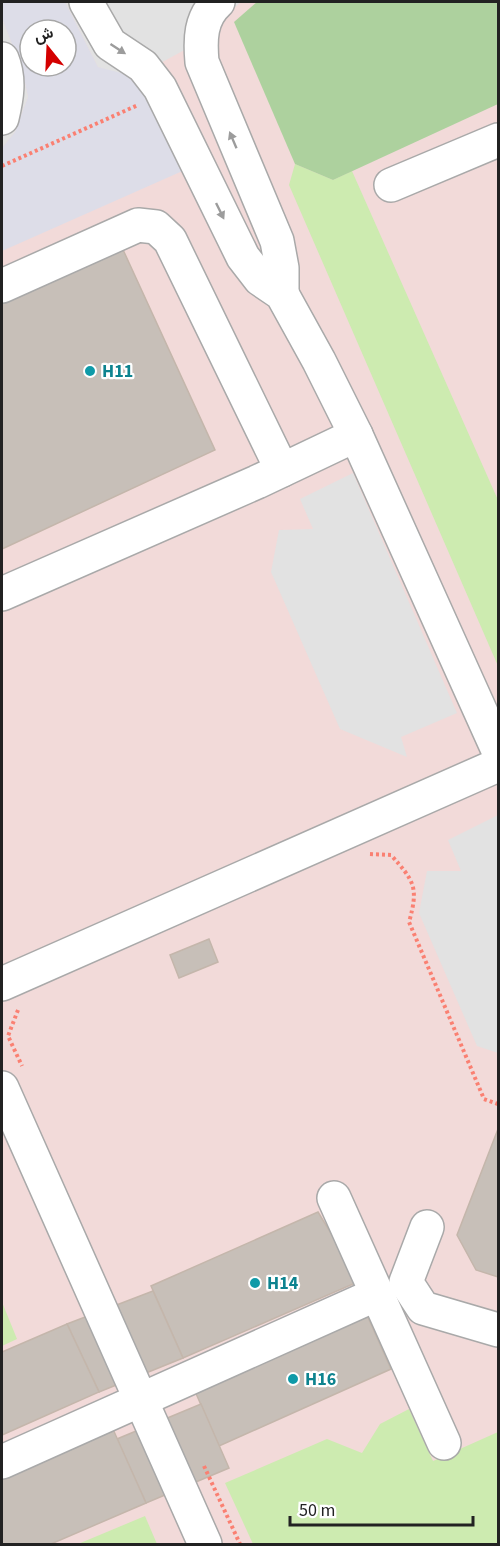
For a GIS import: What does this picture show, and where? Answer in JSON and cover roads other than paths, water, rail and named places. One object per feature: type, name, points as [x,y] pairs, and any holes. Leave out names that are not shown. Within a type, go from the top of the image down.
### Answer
[{"type":"lane","points":[[86,2],[110,44],[143,66],[163,94],[243,257],[260,279],[282,294]]},
{"type":"lane","points":[[218,2],[204,21],[200,40],[202,62],[277,241],[282,268],[282,294],[356,435],[498,750]]},
{"type":"lane","points":[[2,59],[7,72],[8,95],[2,118]]},
{"type":"lane","points":[[391,185],[498,140]]},
{"type":"lane","points":[[2,286],[138,225],[156,227],[164,232],[282,470]]},
{"type":"lane","points":[[2,594],[356,435]]},
{"type":"lane","points":[[2,984],[498,765]]},
{"type":"lane","points":[[12,1078],[141,1401],[205,1545]]},
{"type":"lane","points":[[334,1198],[444,1443]]},
{"type":"lane","points":[[427,1227],[406,1282],[423,1308],[498,1330]]},
{"type":"lane","points":[[2,1462],[377,1294]]},
{"type":"place","name":"H11","points":[[90,371]]},
{"type":"place","name":"H14","points":[[255,1283]]},
{"type":"place","name":"H16","points":[[293,1379]]}]
